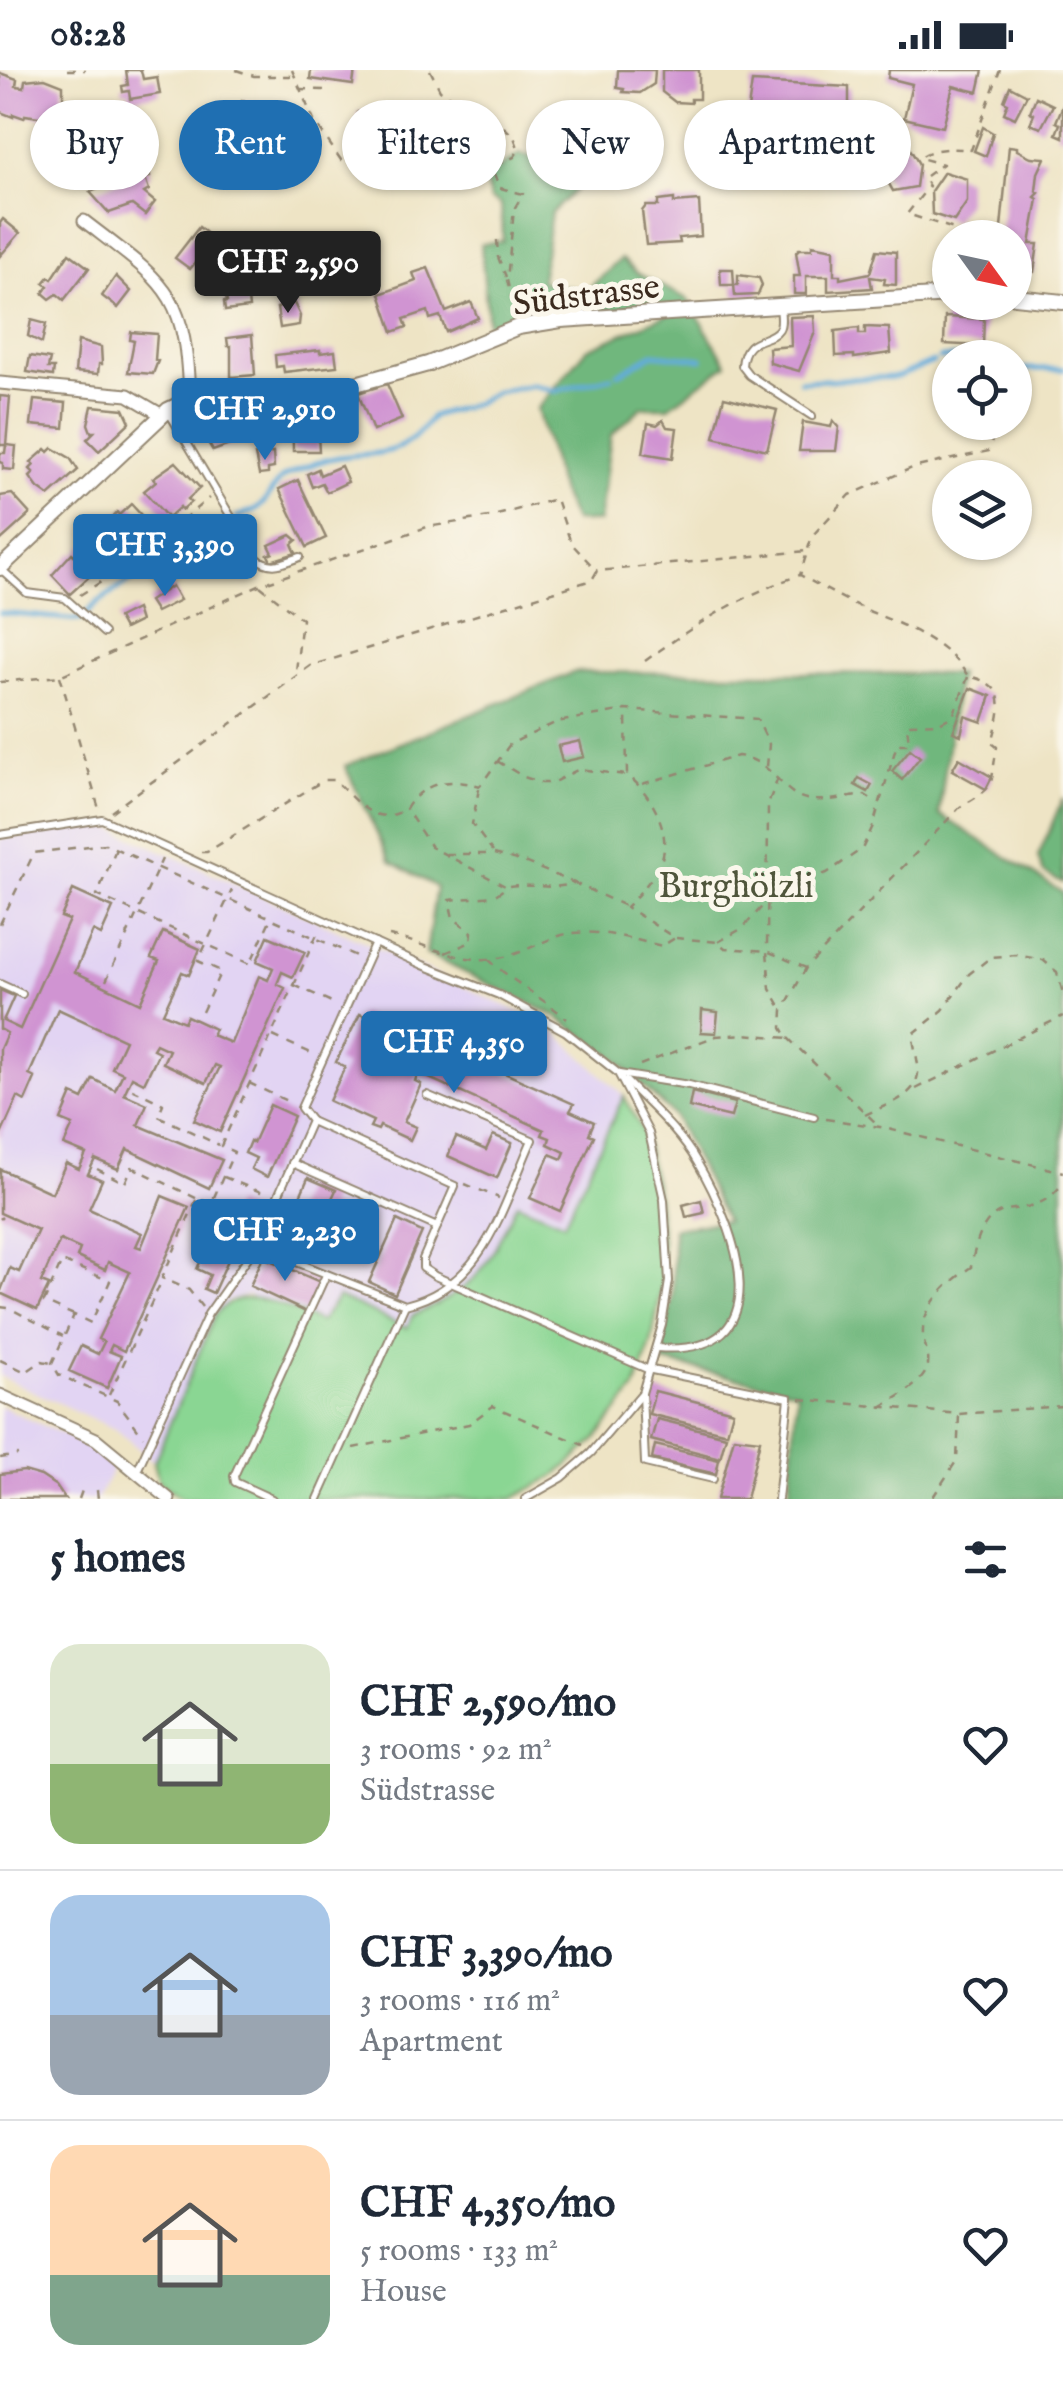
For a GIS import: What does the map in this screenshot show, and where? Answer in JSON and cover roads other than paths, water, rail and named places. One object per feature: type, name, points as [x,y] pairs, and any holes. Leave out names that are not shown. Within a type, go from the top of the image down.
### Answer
[{"type":"street","points":[[0,568],[174,407],[185,334],[175,305],[158,281],[84,221]]},
{"type":"street","name":"Südstrasse","points":[[0,383],[128,394],[174,407],[334,390],[415,368],[518,327],[561,320],[932,295]]},
{"type":"street","points":[[1032,299],[1063,302]]},
{"type":"street","points":[[0,1395],[96,1439],[169,1499]]},
{"type":"lane","points":[[780,304],[781,326],[777,332],[756,340],[744,354],[742,366],[749,375],[812,416]]},
{"type":"lane","points":[[174,407],[254,556],[266,566],[300,557]]},
{"type":"lane","points":[[0,568],[27,593],[65,598],[104,633]]},
{"type":"lane","points":[[0,835],[102,819],[500,995],[565,1031],[618,1073],[696,1160],[721,1210],[739,1260],[742,1286],[731,1323],[717,1338],[685,1350],[656,1348]]},
{"type":"lane","points":[[375,943],[301,1108],[311,1121],[455,1186],[424,1259],[424,1268],[435,1276],[647,1369],[790,1398],[778,1499]]},
{"type":"lane","points":[[0,984],[22,994]]},
{"type":"lane","points":[[618,1073],[814,1117]]},
{"type":"lane","points":[[618,1073],[649,1133],[664,1200],[669,1281],[656,1348],[642,1393],[645,1464],[713,1480]]},
{"type":"lane","points":[[256,1246],[405,1306],[422,1302],[454,1284],[481,1254],[532,1140],[426,1094]]},
{"type":"lane","points":[[136,1474],[208,1314],[256,1246],[311,1121]]},
{"type":"lane","points":[[292,1164],[437,1228]]},
{"type":"lane","points":[[272,1499],[235,1482],[234,1476],[326,1275]]},
{"type":"lane","points":[[318,1499],[405,1306]]},
{"type":"lane","points":[[525,1499],[562,1478],[594,1450],[642,1393]]},
{"type":"waterway","points":[[618,374],[653,354],[702,359]]},
{"type":"waterway","points":[[800,381],[897,377],[932,362]]},
{"type":"waterway","points":[[1032,369],[1063,369]]},
{"type":"waterway","points":[[237,517],[259,507],[280,480],[291,473],[332,458],[392,450],[418,433],[432,416],[474,404],[496,392],[533,385],[555,391],[611,377]]},
{"type":"waterway","points":[[0,613],[80,620],[97,603],[169,555],[200,543],[228,522]]},
{"type":"park label","name":"Burghölzli","points":[[736,885]]}]
